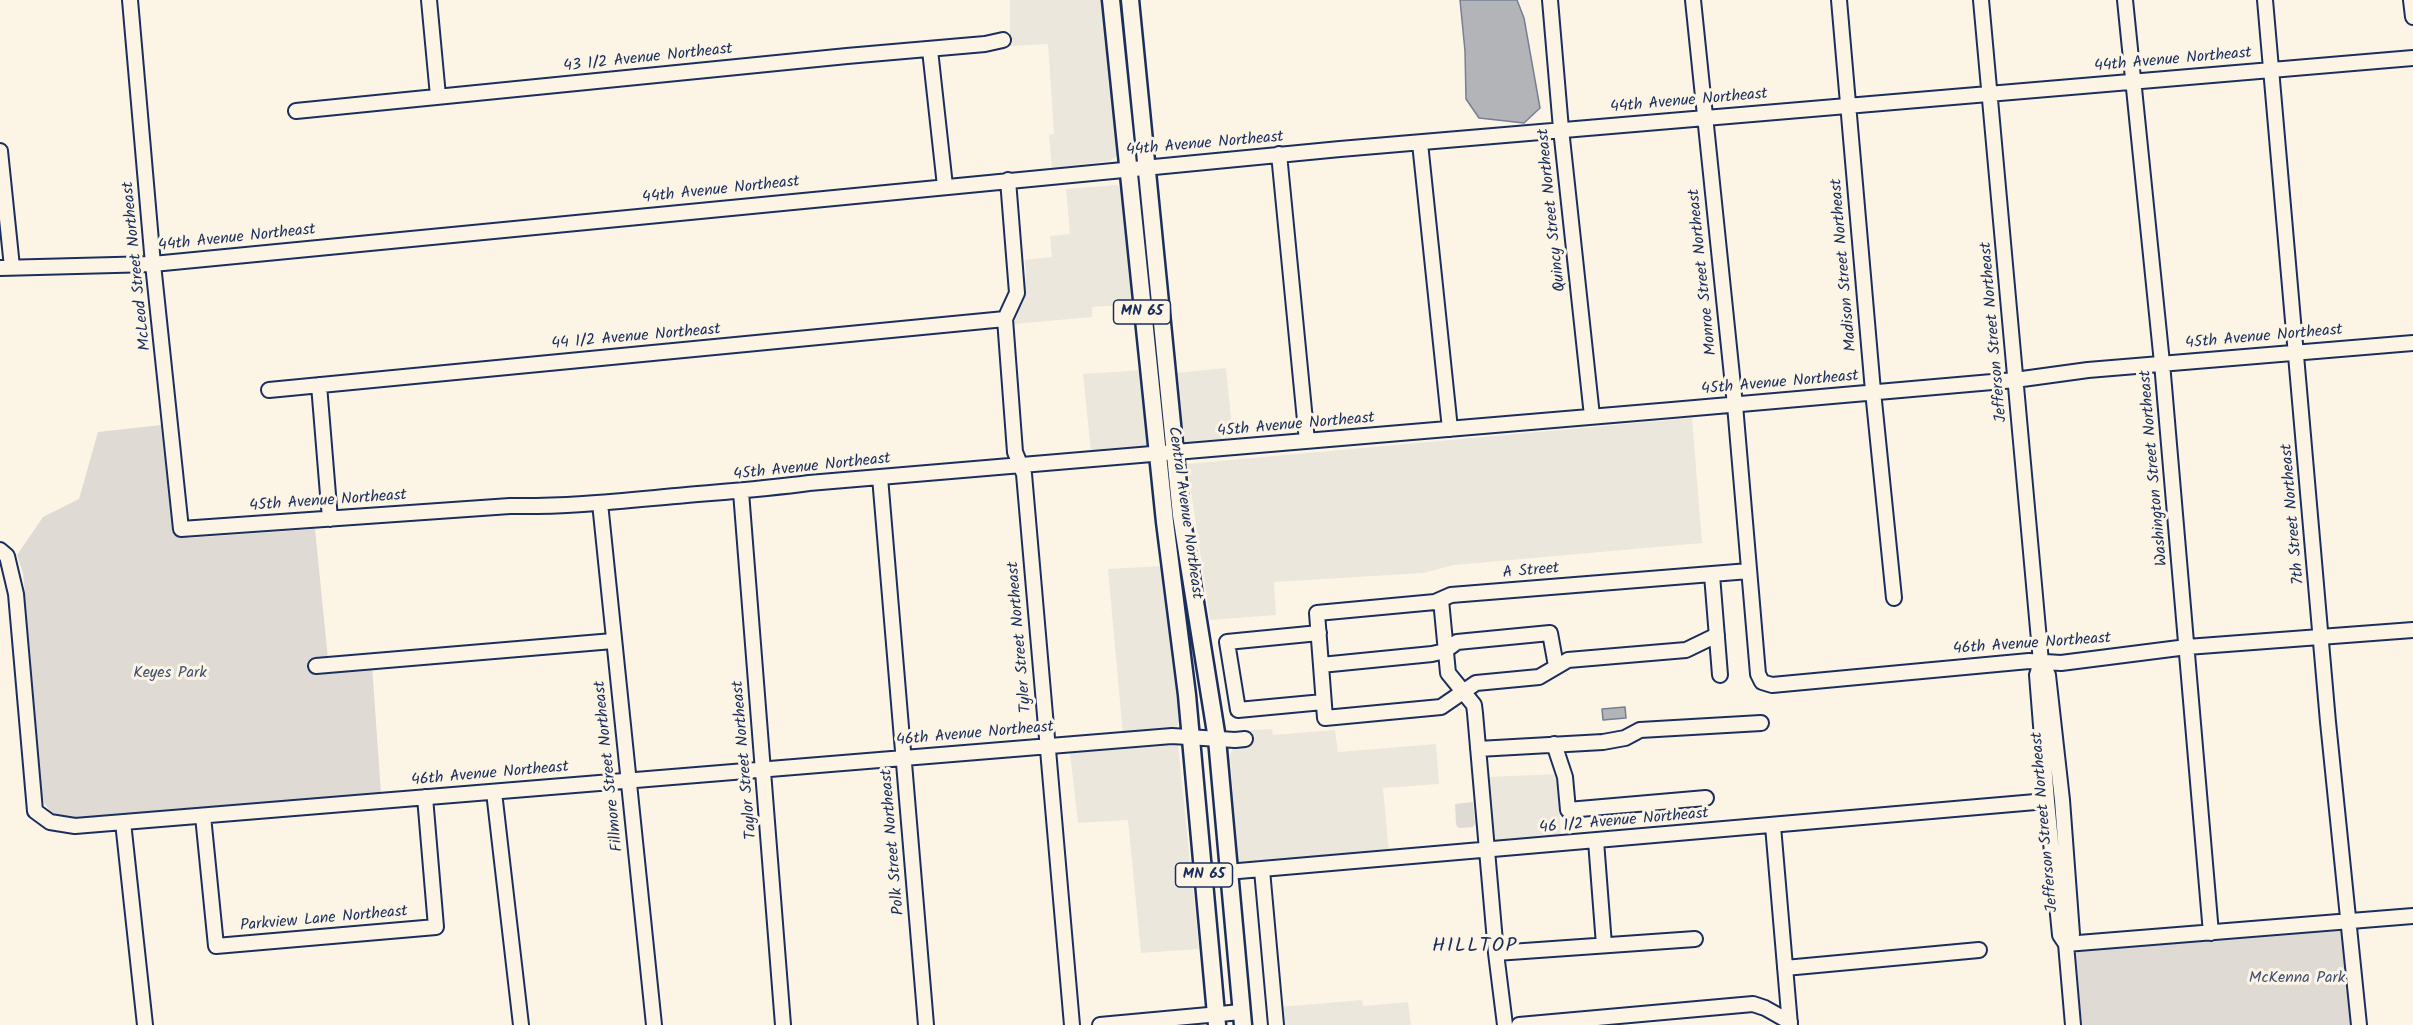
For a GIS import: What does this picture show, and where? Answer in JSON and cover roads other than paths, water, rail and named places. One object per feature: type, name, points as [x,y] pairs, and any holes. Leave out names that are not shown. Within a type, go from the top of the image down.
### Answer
[{"type":"main road","name":"Central Avenue Northeast","points":[[1111,0],[1128,169],[1166,454],[1181,515],[1217,739],[1242,1018]]},
{"type":"main road","name":"Central Avenue Northeast","points":[[1130,0],[1149,167],[1166,454],[1216,1020]]},
{"type":"street","name":"McLeod Street Northeast","points":[[130,0],[153,264],[181,529]]},
{"type":"street","points":[[429,0],[438,96]]},
{"type":"street","name":"Quincy Street Northeast","points":[[1550,0],[1561,129],[1592,416]]},
{"type":"street","name":"Monroe Street Northeast","points":[[1693,0],[1735,405],[1758,674],[1762,682]]},
{"type":"street","name":"Madison Street Northeast","points":[[1839,0],[1873,391],[1894,598]]},
{"type":"street","name":"Jefferson Street Northeast","points":[[1981,0],[2041,662],[2037,675],[2046,801],[2060,935],[2066,944],[2073,1025]]},
{"type":"street","name":"Washington Street Northeast","points":[[2125,0],[2162,363],[2211,933]]},
{"type":"street","name":"7th Street Northeast","points":[[2265,0],[2321,636],[2359,1025]]},
{"type":"street","points":[[2411,0],[2413,17]]},
{"type":"street","name":"43 1/2 Avenue Northeast","points":[[296,111],[835,57],[930,50],[1003,40]]},
{"type":"street","points":[[930,50],[945,186]]},
{"type":"street","name":"44th Avenue Northeast","points":[[6,268],[153,264],[1279,154],[2413,58]]},
{"type":"street","points":[[1420,143],[1450,429]]},
{"type":"street","points":[[0,151],[6,268]]},
{"type":"street","points":[[1279,154],[1307,441]]},
{"type":"street","points":[[1005,319],[1017,293],[1008,180]]},
{"type":"street","name":"44 1/2 Avenue Northeast","points":[[269,390],[1005,319]]},
{"type":"street","name":"Tyler Street Northeast","points":[[1005,319],[1015,452],[1024,474],[1072,1025]]},
{"type":"street","name":"45th Avenue Northeast","points":[[181,529],[741,492],[1019,464],[1166,454],[1735,405],[2015,380],[2162,363],[2413,343]]},
{"type":"street","points":[[319,385],[330,519]]},
{"type":"street","name":"Polk Street Northeast","points":[[880,477],[926,1025]]},
{"type":"street","name":"Taylor Street Northeast","points":[[741,492],[783,1025]]},
{"type":"street","name":"Fillmore Street Northeast","points":[[600,503],[654,1025]]},
{"type":"street","name":"46th Avenue Northeast","points":[[0,550],[7,555],[16,594],[35,811],[50,822],[75,826],[1172,736],[1245,739]]},
{"type":"street","name":"A Street","points":[[1319,633],[1317,613],[1435,603],[1451,595],[1749,571]]},
{"type":"street","points":[[1712,575],[1720,675]]},
{"type":"street","points":[[1441,600],[1448,673],[1474,705],[1496,953],[1505,1025]]},
{"type":"street","name":"46th Avenue Northeast","points":[[1762,682],[1772,685],[2029,661],[2061,663],[2187,647],[2413,630]]},
{"type":"street","points":[[1323,702],[1238,710],[1227,642],[1319,633],[1325,718],[1440,706],[1476,683],[1539,677],[1568,660],[1686,650],[1717,635]]},
{"type":"street","points":[[1321,665],[1432,654],[1445,651],[1457,642],[1550,633],[1556,666]]},
{"type":"street","points":[[316,666],[613,641]]},
{"type":"street","name":"Jefferson Street Northeast","points":[[2041,662],[2048,675],[2062,800],[2072,934],[2066,944]]},
{"type":"street","points":[[1478,749],[1603,742],[1625,738],[1640,730],[1761,723]]},
{"type":"street","points":[[1554,744],[1565,777],[1568,810],[1706,798]]},
{"type":"street","points":[[494,792],[521,1025]]},
{"type":"street","name":"Parkview Lane Northeast","points":[[203,816],[216,946],[436,927],[425,797]]},
{"type":"street","name":"46 1/2 Avenue Northeast","points":[[1204,874],[2046,801]]},
{"type":"street","points":[[123,822],[145,1025]]},
{"type":"street","points":[[1773,826],[1790,1023]]},
{"type":"street","points":[[1596,841],[1604,945]]},
{"type":"street","points":[[1262,870],[1276,1025]]},
{"type":"street","points":[[2066,944],[2413,916]]},
{"type":"street","points":[[1496,953],[1695,939]]},
{"type":"street","points":[[1785,968],[1979,950]]},
{"type":"street","points":[[1519,1025],[1753,1004],[1765,1008],[1790,1023]]},
{"type":"street","points":[[1100,1025],[1242,1018]]},
{"type":"district","name":"HILLTOP","points":[[1475,948]]},
{"type":"park label","name":"Keyes Park","points":[[170,674]]},
{"type":"park label","name":"McKenna Park","points":[[2297,979]]}]
